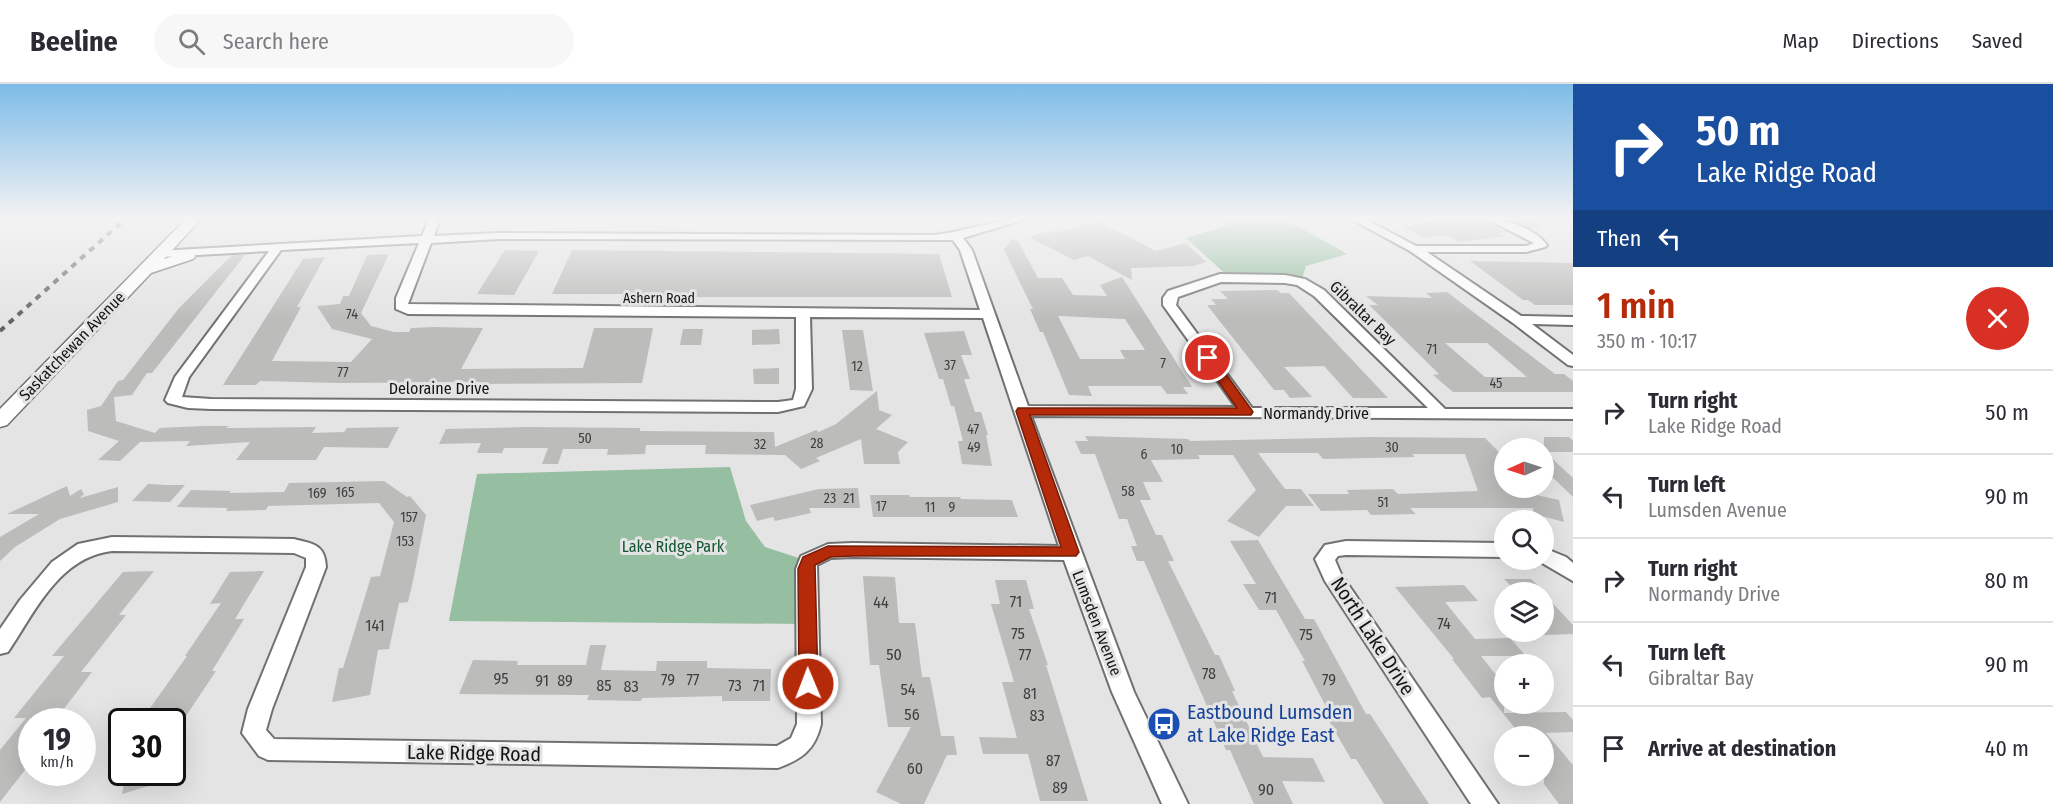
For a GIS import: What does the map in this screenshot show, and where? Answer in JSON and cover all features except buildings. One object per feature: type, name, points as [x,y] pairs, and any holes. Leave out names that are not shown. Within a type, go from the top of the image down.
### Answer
[{"type":"main road","name":"Saskatchewan Avenue","points":[[0,421],[162,253]]},
{"type":"main road","points":[[159,256],[190,254]]},
{"type":"main road","points":[[159,256],[190,254]]},
{"type":"street","points":[[190,254],[223,253]]},
{"type":"street","name":"Deloraine Drive","points":[[274,253],[182,377],[173,400],[223,404],[778,407],[799,403],[804,389],[803,313]]},
{"type":"street","name":"Ashern Road","points":[[422,253],[402,298],[401,306],[408,310],[988,314]]},
{"type":"street","name":"Lumsden Avenue","points":[[967,253],[1071,552],[1123,692],[1175,804]]},
{"type":"street","points":[[1419,253],[1518,320],[1573,362]]},
{"type":"street","name":"Gibraltar Bay","points":[[1247,412],[1170,305],[1169,298],[1173,294],[1220,278],[1274,278],[1301,282],[1319,293],[1441,413]]},
{"type":"street","points":[[1518,320],[1573,321]]},
{"type":"street","name":"Normandy Drive","points":[[1022,411],[1573,414]]},
{"type":"street","name":"Lake Ridge Road","points":[[0,646],[47,580],[62,563],[87,548],[112,544],[294,546],[309,550],[316,556],[316,567],[260,709],[254,734],[268,749],[778,756],[794,751],[806,739],[809,724],[806,569],[808,561],[828,551],[853,550],[1071,552]]},
{"type":"street","name":"North Lake Drive","points":[[1485,804],[1332,576],[1325,559],[1332,550],[1346,548],[1494,550]]},
{"type":"street","points":[[1554,560],[1573,574]]},
{"type":"green space","points":[[1202,253],[1347,254],[1306,266],[1301,282],[1230,278]]},
{"type":"green space","name":"Lake Ridge Park","points":[[730,467],[746,521],[765,547],[808,561],[807,624],[449,621],[477,474]]},
{"type":"railway","points":[[0,331],[88,253]]},
{"type":"place","name":"Eastbound Lumsden at Lake Ridge East","points":[[1164,724]]},
{"type":"route","points":[[808,684],[806,569],[808,561],[828,551],[853,550],[1071,552],[1022,411],[1247,412],[1208,358]]}]
